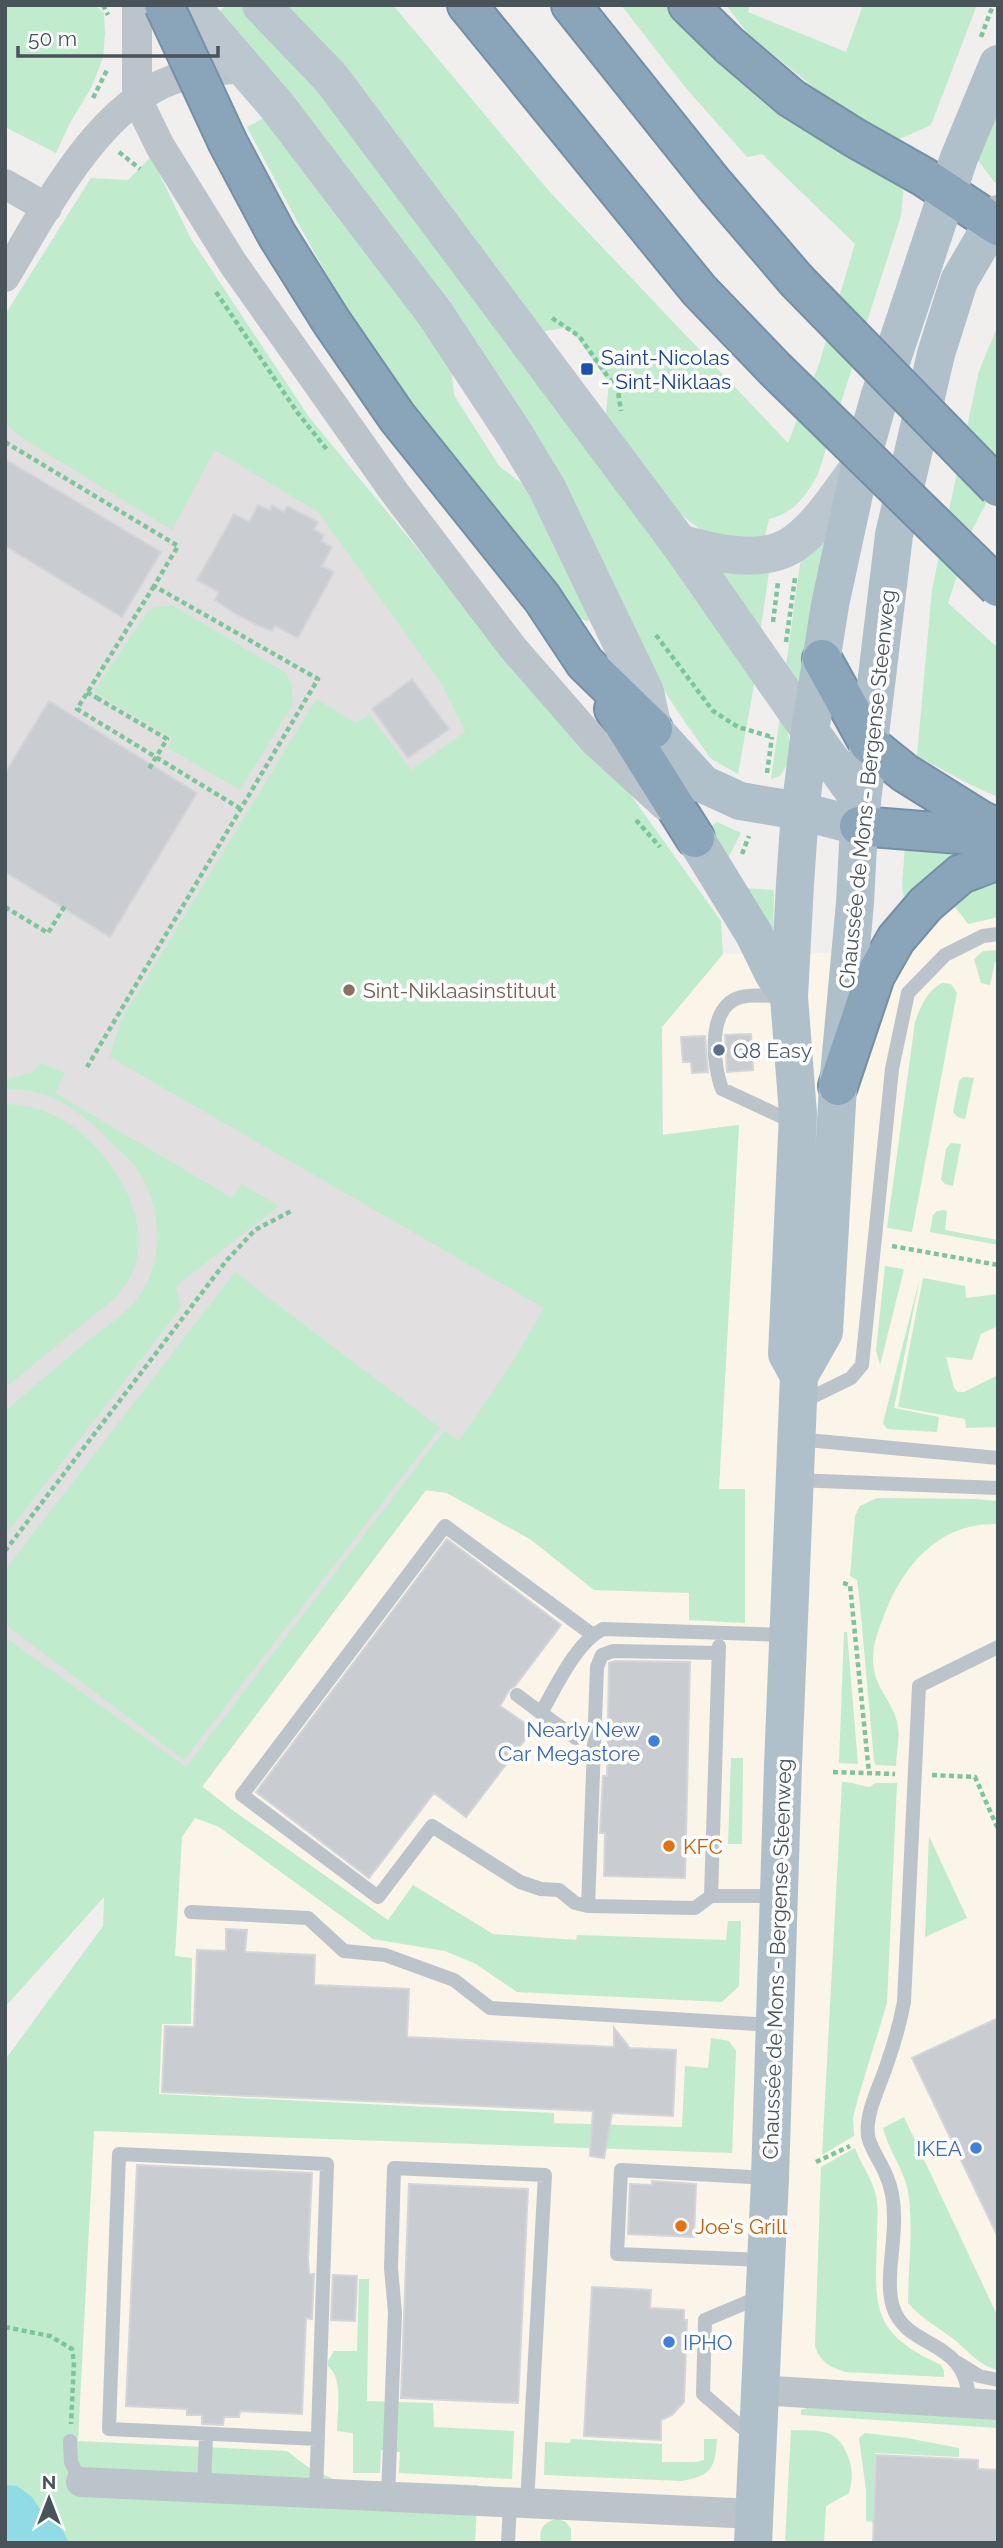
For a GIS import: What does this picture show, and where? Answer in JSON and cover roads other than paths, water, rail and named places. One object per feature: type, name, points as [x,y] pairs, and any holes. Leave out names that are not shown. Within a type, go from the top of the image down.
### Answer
[{"type":"highway","points":[[164,5],[222,131],[277,235],[397,417],[542,598],[695,838]]},
{"type":"highway","points":[[467,5],[699,290],[775,369],[998,587]]},
{"type":"highway","points":[[482,5],[518,69]]},
{"type":"highway","points":[[570,5],[714,184],[796,279],[998,487]]},
{"type":"highway","points":[[688,5],[729,45],[791,97],[855,138],[925,177],[947,194],[996,221]]},
{"type":"highway","points":[[822,659],[869,744],[905,773],[982,821],[998,828]]},
{"type":"highway","points":[[585,663],[653,729]]},
{"type":"highway","points":[[861,815],[998,836]]},
{"type":"highway","points":[[838,1086],[875,976],[895,939],[926,904],[961,874],[998,860]]},
{"type":"main road","name":"Chaussée de Mons - Bergense Steenweg","points":[[753,2528],[798,1406],[787,1354],[797,1125],[789,997],[800,811],[830,605],[860,466],[879,398],[959,158],[998,64]]},
{"type":"main road","name":"Chaussée de Mons - Bergense Steenweg","points":[[798,1406],[824,1332],[838,1086],[861,815],[894,535],[936,354],[959,281],[996,221]]},
{"type":"main road","points":[[653,729],[703,783],[740,801],[800,811],[861,815]]},
{"type":"main road","points":[[810,731],[861,815]]},
{"type":"main road","points":[[695,838],[789,997]]},
{"type":"street","points":[[137,5],[137,99],[160,146],[232,262],[403,504],[522,659],[594,741],[663,804],[695,838]]},
{"type":"street","points":[[190,5],[246,68],[436,315],[515,435],[547,488],[645,692],[653,729]]},
{"type":"street","points":[[261,5],[331,79],[679,543],[810,731]]},
{"type":"street","points":[[5,277],[97,134],[137,99],[173,79],[202,72],[246,68]]},
{"type":"street","points":[[5,184],[47,208]]},
{"type":"street","points":[[679,543],[738,556],[760,555],[795,544],[821,518],[860,466]]},
{"type":"street","points":[[759,2390],[990,2404]]},
{"type":"street","points":[[81,2482],[519,2503],[753,2528]]},
{"type":"lane","points":[[707,5],[729,45]]},
{"type":"lane","points":[[798,1406],[851,1378],[862,1365],[892,1069],[908,993],[945,955],[983,936],[998,934]]},
{"type":"lane","points":[[789,997],[739,998],[725,1008],[714,1031],[716,1073],[722,1089],[797,1125]]},
{"type":"lane","points":[[798,1406],[998,1458]]},
{"type":"lane","points":[[794,1480],[998,1488]]},
{"type":"lane","points":[[593,1635],[445,1526],[242,1795],[378,1897],[432,1826],[520,1882],[541,1889],[559,1890],[575,1903],[588,1906],[695,1908],[711,1896],[780,1896]]},
{"type":"lane","points":[[541,1713],[581,1648],[603,1629],[789,1635]]},
{"type":"lane","points":[[711,1896],[720,1632]]},
{"type":"lane","points":[[990,2404],[968,2384],[947,2352],[910,2330],[893,2308],[892,2194],[868,2136],[869,2118],[899,2028],[904,2002],[919,1686],[998,1647]]},
{"type":"lane","points":[[588,1906],[597,1667],[602,1655],[613,1651],[719,1653]]},
{"type":"lane","points":[[517,1695],[576,1738]]},
{"type":"lane","points":[[191,1912],[308,1918],[344,1951],[386,1955],[454,1980],[489,2008],[775,2025]]},
{"type":"lane","points":[[316,2493],[327,2164],[119,2154],[109,2429],[317,2439]]},
{"type":"lane","points":[[388,2497],[395,2313],[390,2268],[394,2168],[545,2175],[519,2503],[508,2543]]},
{"type":"lane","points":[[764,2278],[617,2254],[620,2182],[621,2170],[769,2178]]},
{"type":"lane","points":[[757,2440],[703,2394],[705,2320],[764,2278]]},
{"type":"lane","points":[[956,2362],[979,2376],[998,2381]]},
{"type":"lane","points":[[204,2488],[206,2434]]},
{"type":"lane","points":[[70,2441],[71,2462],[81,2482]]},
{"type":"water","points":[[5,2485],[17,2486],[32,2497],[41,2511],[56,2517],[69,2543],[5,2543]]},
{"type":"place","name":"Saint-Nicolas - Sint-Niklaas","points":[[587,369]]},
{"type":"place","name":"Sint-Niklaasinstituut","points":[[349,990]]},
{"type":"place","name":"Q8 Easy","points":[[719,1050]]},
{"type":"place","name":"Nearly New Car Megastore","points":[[654,1741]]},
{"type":"place","name":"KFC","points":[[669,1846]]},
{"type":"place","name":"IKEA","points":[[976,2148]]},
{"type":"place","name":"Joe's Grill","points":[[681,2226]]},
{"type":"place","name":"IPHO","points":[[669,2342]]}]
